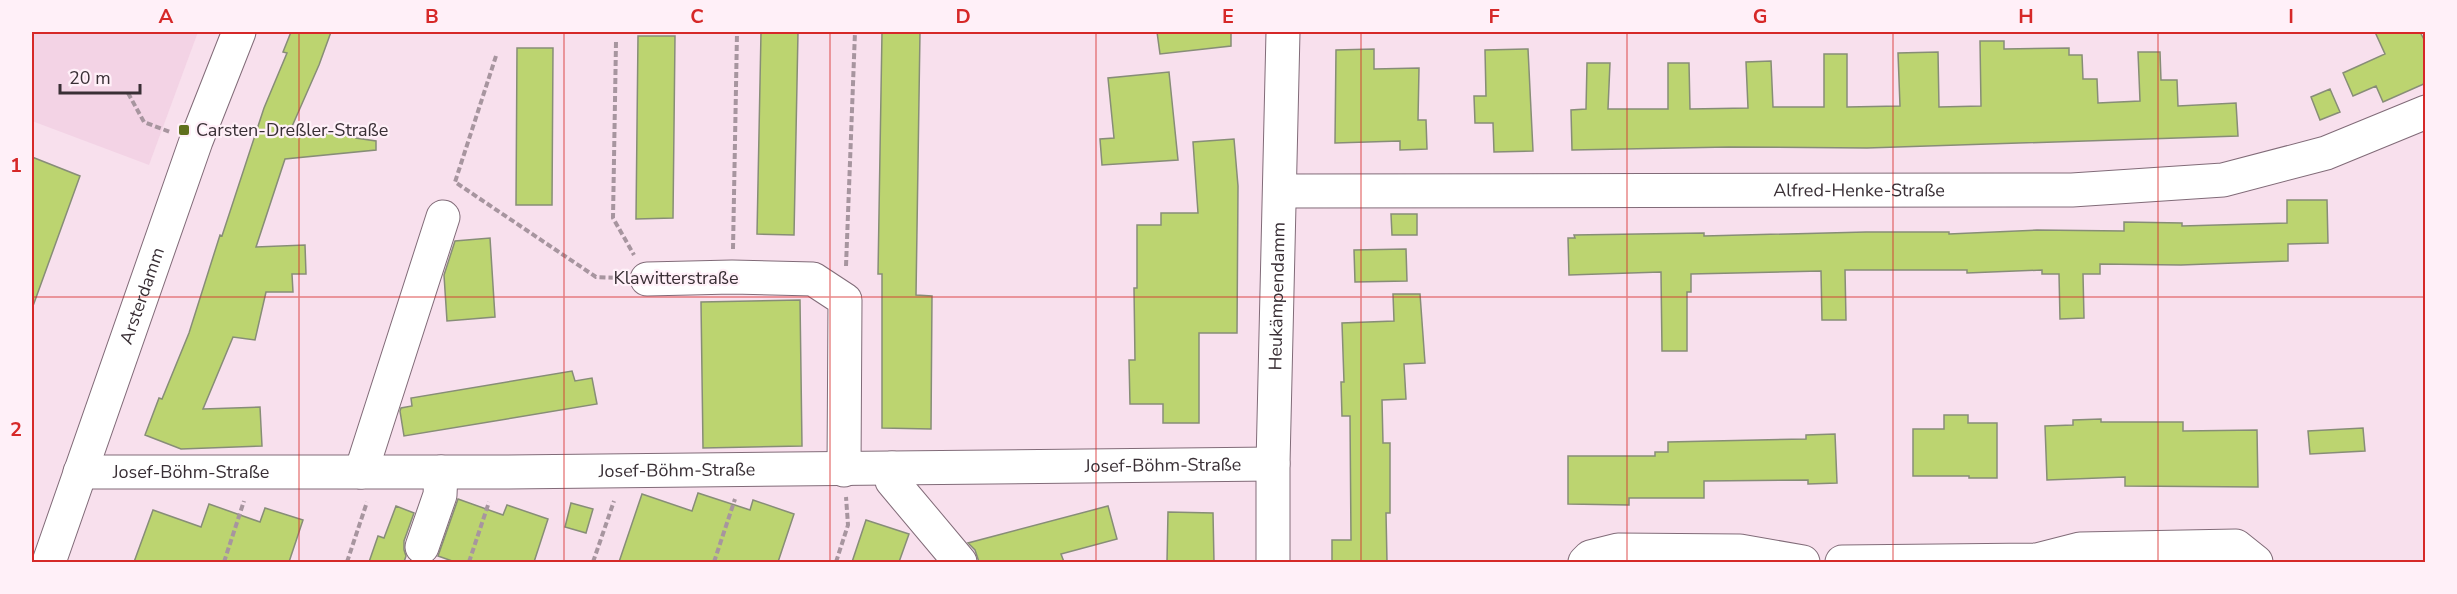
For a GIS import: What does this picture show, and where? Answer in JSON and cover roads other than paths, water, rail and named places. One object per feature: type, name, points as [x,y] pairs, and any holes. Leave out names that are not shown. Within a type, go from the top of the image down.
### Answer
[{"type":"street","name":"Arsterdamm","points":[[49,562],[196,141],[239,32]]},
{"type":"street","name":"Heukämpendamm","points":[[1273,562],[1273,464],[1283,32]]},
{"type":"street","name":"Alfred-Henke-Straße","points":[[1280,191],[2072,190],[2223,180],[2326,153],[2426,112]]},
{"type":"street","points":[[369,472],[443,217]]},
{"type":"street","name":"Klawitterstraße","points":[[647,279],[732,277],[813,279],[845,300],[844,470]]},
{"type":"street","name":"Josef-Böhm-Straße","points":[[80,472],[844,470],[1273,464]]},
{"type":"street","points":[[892,468],[892,481],[960,562]]},
{"type":"street","points":[[422,547],[440,495],[441,472]]},
{"type":"street","points":[[1842,562],[2037,560],[2080,549],[2236,546],[2256,562]]},
{"type":"street","points":[[1585,562],[1590,557],[1618,550],[1740,550],[1803,562]]},
{"type":"place","name":"Carsten-Dreßler-Straße","points":[[184,130]]}]
